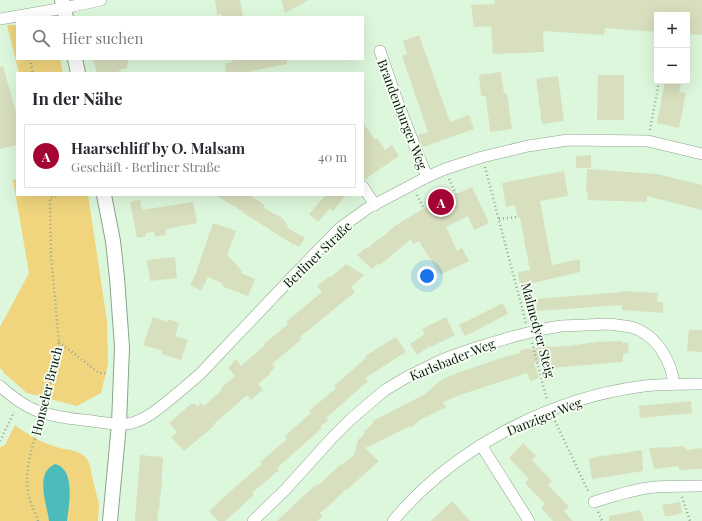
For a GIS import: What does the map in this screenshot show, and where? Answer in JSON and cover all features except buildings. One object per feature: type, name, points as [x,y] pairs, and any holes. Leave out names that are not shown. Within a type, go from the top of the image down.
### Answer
[{"type":"street","points":[[17,16],[101,0]]},
{"type":"street","points":[[0,19],[16,16]]},
{"type":"street","name":"Brandenburger Weg","points":[[380,51],[399,106],[427,177]]},
{"type":"street","points":[[75,60],[78,72]]},
{"type":"street","name":"Berliner Straße","points":[[0,386],[19,401],[44,413],[60,417],[131,424],[150,416],[184,389],[340,228],[368,208],[427,177],[445,169],[482,157],[528,146],[568,140],[648,141],[702,154]]},
{"type":"street","points":[[364,188],[375,205]]},
{"type":"street","points":[[104,196],[113,241],[122,348],[119,424],[110,521]]},
{"type":"street","name":"Karlsbader Weg","points":[[253,521],[286,490],[351,419],[385,390],[407,377],[480,346],[529,332],[561,326],[609,324],[632,328],[647,335],[665,355],[673,375],[674,384]]},
{"type":"street","name":"Danziger Weg","points":[[393,521],[412,499],[453,464],[481,445],[514,426],[572,403],[622,390],[645,386],[702,384]]},
{"type":"street","points":[[481,445],[529,521]]},
{"type":"street","points":[[594,502],[653,487],[702,486]]},
{"type":"path","points":[[30,60],[33,72]]},
{"type":"path","points":[[648,141],[658,84]]},
{"type":"path","name":"Malmedyer Steig","points":[[482,157],[550,411],[594,502]]},
{"type":"path","points":[[450,181],[456,194]]},
{"type":"path","name":"Honseler Bruch","points":[[38,521],[30,499],[27,482],[30,456],[44,413],[59,342],[51,255],[49,196]]},
{"type":"path","points":[[417,196],[424,208]]},
{"type":"path","points":[[499,219],[517,217],[517,221]]},
{"type":"path","points":[[59,342],[99,373],[121,373]]},
{"type":"path","points":[[0,441],[19,401]]},
{"type":"path","points":[[678,486],[690,521]]},
{"type":"shaded area","points":[[7,25],[16,25],[16,60],[60,60],[63,72],[19,72]]},
{"type":"shaded area","points":[[16,179],[16,196],[88,196],[107,321],[108,364],[101,393],[77,406],[27,393],[0,368],[0,327],[29,273],[13,180]]},
{"type":"shaded area","points":[[15,425],[43,442],[80,453],[85,457],[90,465],[99,504],[98,521],[0,521],[0,447],[5,445]]},
{"type":"water","points":[[55,464],[62,467],[69,480],[70,497],[67,521],[49,521],[44,498],[43,482],[45,474],[49,468]]},
{"type":"place","name":"Haarschliff by O. Malsam","points":[[441,202]]}]
